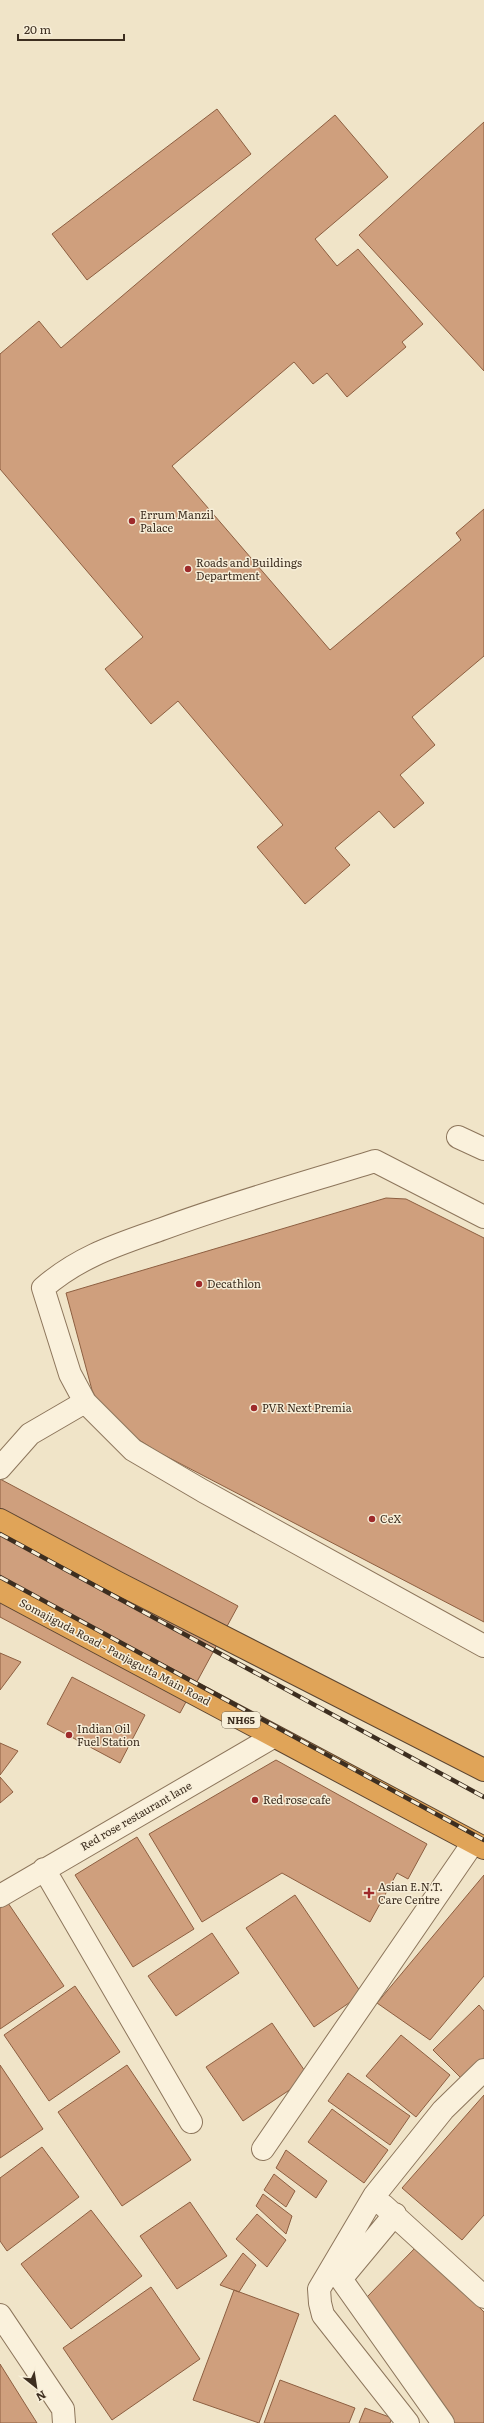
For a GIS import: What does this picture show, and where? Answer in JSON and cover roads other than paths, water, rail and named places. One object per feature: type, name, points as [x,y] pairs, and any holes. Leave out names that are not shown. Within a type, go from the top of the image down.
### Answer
[{"type":"highway","points":[[0,1520],[118,1583],[484,1770]]},
{"type":"highway","name":"Somajiguda Road - Panjagutta Main Road","points":[[0,1590],[273,1737],[478,1845]]},
{"type":"street","points":[[458,1136],[484,1149]]},
{"type":"street","points":[[484,1216],[375,1161],[207,1212],[93,1254],[58,1275],[43,1288],[70,1374],[85,1402],[133,1450],[203,1491],[484,1646]]},
{"type":"street","points":[[0,1468],[30,1434],[85,1402]]},
{"type":"street","name":"Red rose restaurant lane","points":[[0,1896],[273,1737]]},
{"type":"street","points":[[263,2149],[478,1845]]},
{"type":"street","points":[[44,1869],[191,2122]]},
{"type":"street","points":[[408,2423],[323,2315],[319,2289],[374,2196],[443,2110],[484,2070]]},
{"type":"street","points":[[374,2196],[484,2297]]},
{"type":"street","points":[[395,2214],[341,2279],[443,2423]]},
{"type":"street","points":[[0,2315],[63,2409],[64,2423]]},
{"type":"railway","points":[[0,1534],[484,1797]]},
{"type":"railway","points":[[0,1577],[484,1840]]},
{"type":"place","name":"Errum Manzil Palace","points":[[132,521]]},
{"type":"place","name":"Roads and Buildings Department","points":[[188,569]]},
{"type":"place","name":"Decathlon","points":[[199,1284]]},
{"type":"place","name":"PVR Next Premia","points":[[254,1408]]},
{"type":"place","name":"CeX","points":[[372,1519]]},
{"type":"place","name":"Indian Oil Fuel Station","points":[[69,1735]]},
{"type":"place","name":"Red rose cafe","points":[[255,1800]]},
{"type":"place","name":"Asian E.N.T. Care Centre","points":[[369,1893]]}]
